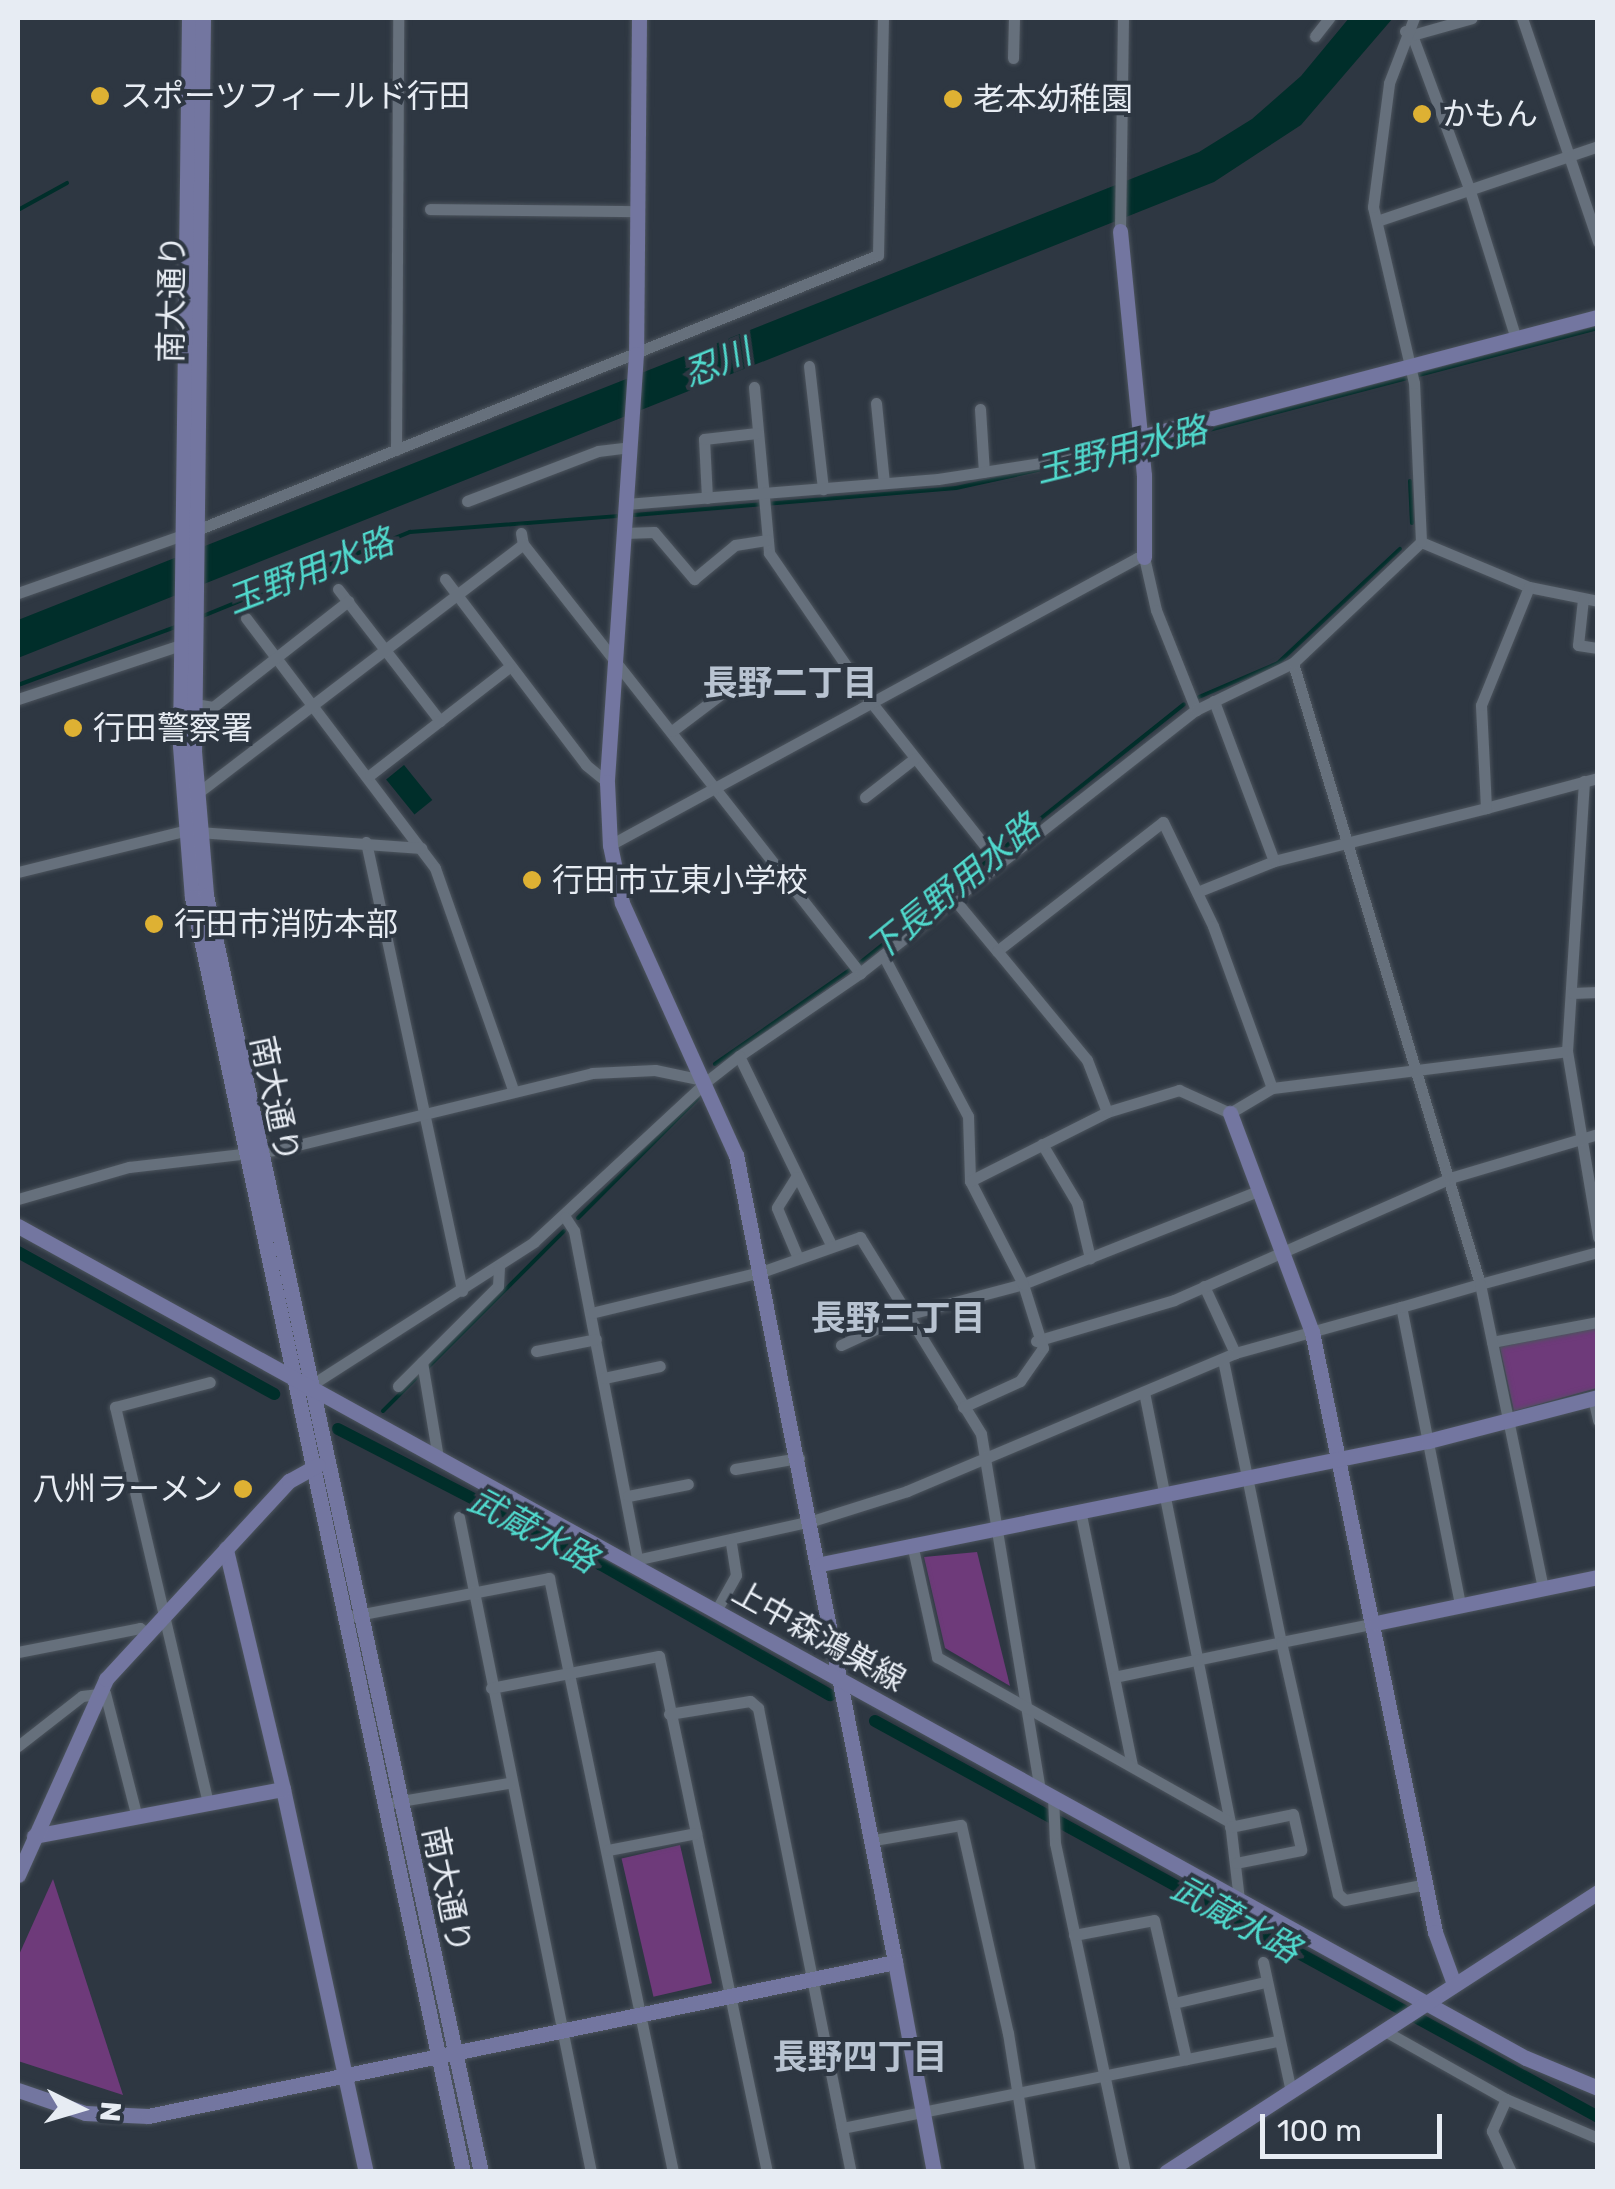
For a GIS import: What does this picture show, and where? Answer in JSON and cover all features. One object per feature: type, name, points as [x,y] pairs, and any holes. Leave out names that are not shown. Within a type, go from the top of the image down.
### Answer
[{"type":"street","name":"南大通り","points":[[189,18],[191,831],[208,983],[310,1386],[319,1465]]},
{"type":"street","name":"南大通り","points":[[189,537],[203,18]]},
{"type":"street","points":[[396,450],[398,18]]},
{"type":"street","points":[[639,18],[636,358],[607,782],[610,846],[622,903],[707,1081],[736,1155],[764,1271],[934,2172]]},
{"type":"street","points":[[18,593],[189,537],[396,450],[636,358],[878,255],[882,18]]},
{"type":"street","points":[[1013,58],[1014,18]]},
{"type":"street","points":[[1123,18],[1120,231],[1140,444],[1144,556],[1156,610],[1196,710]]},
{"type":"street","points":[[1315,36],[1329,18]]},
{"type":"street","points":[[1414,18],[1389,82],[1376,221],[1412,374],[1422,542]]},
{"type":"street","points":[[1408,34],[1472,18]]},
{"type":"street","points":[[1522,18],[1598,241]]},
{"type":"street","points":[[1408,34],[1469,188],[1516,339]]},
{"type":"street","points":[[1376,221],[1598,146]]},
{"type":"street","points":[[430,208],[638,210]]},
{"type":"street","points":[[626,504],[707,498],[763,501],[823,488],[984,472],[1140,444],[1412,374],[1598,317]]},
{"type":"street","points":[[809,366],[823,488]]},
{"type":"street","points":[[754,387],[768,540],[787,585],[871,702],[994,858]]},
{"type":"street","points":[[876,403],[884,484]]},
{"type":"street","points":[[980,409],[984,472]]},
{"type":"street","points":[[707,498],[704,439],[757,434]]},
{"type":"street","points":[[467,501],[630,438]]},
{"type":"street","points":[[624,533],[657,534],[694,579],[735,545],[768,540]]},
{"type":"street","points":[[195,795],[388,651],[522,539],[856,969]]},
{"type":"street","points":[[1422,542],[1529,586],[1598,601]]},
{"type":"street","points":[[310,1386],[462,1291],[565,1217],[707,1081],[856,969],[883,955],[954,898],[994,858],[1196,710],[1293,663],[1422,542]]},
{"type":"street","points":[[610,846],[1144,556]]},
{"type":"street","points":[[445,579],[586,765],[607,782]]},
{"type":"street","points":[[1486,808],[1481,705],[1529,586]]},
{"type":"street","points":[[338,589],[440,721]]},
{"type":"street","points":[[1583,599],[1578,645],[1598,648]]},
{"type":"street","points":[[195,704],[214,707],[348,601]]},
{"type":"street","points":[[246,618],[370,776],[421,848],[442,886],[513,1089]]},
{"type":"street","name":"南大通り","points":[[188,623],[195,704],[191,831]]},
{"type":"street","points":[[18,699],[188,623]]},
{"type":"street","points":[[1293,663],[1480,1284],[1543,1587]]},
{"type":"street","points":[[370,776],[509,667]]},
{"type":"street","points":[[672,731],[720,695]]},
{"type":"street","points":[[1214,701],[1274,861]]},
{"type":"street","points":[[865,797],[916,758]]},
{"type":"street","points":[[1197,892],[1274,861],[1591,780],[1567,1051],[1598,1238]]},
{"type":"street","points":[[997,951],[1163,822],[1197,892],[1272,1088]]},
{"type":"street","points":[[18,872],[191,831],[421,848]]},
{"type":"street","points":[[366,842],[462,1291]]},
{"type":"street","points":[[1580,885],[1598,882]]},
{"type":"street","points":[[954,898],[1087,1060],[1106,1112]]},
{"type":"street","points":[[883,955],[968,1116],[970,1181],[1023,1284],[1036,1341],[1043,1348],[1037,1363],[1020,1381],[963,1406]]},
{"type":"street","points":[[1572,993],[1598,992]]},
{"type":"street","points":[[1230,1112],[1272,1088],[1567,1051]]},
{"type":"street","points":[[739,1056],[832,1244]]},
{"type":"street","points":[[22,1197],[129,1167],[252,1152],[592,1073],[655,1070],[707,1081]]},
{"type":"street","points":[[970,1181],[1106,1112],[1178,1090],[1230,1112],[1276,1250],[1312,1332],[1336,1459],[1376,1623],[1426,1884],[1454,1984]]},
{"type":"street","points":[[1036,1341],[1204,1286],[1276,1250],[1450,1178],[1598,1134]]},
{"type":"street","points":[[1042,1144],[1077,1203],[1090,1258]]},
{"type":"street","name":"南大通り","points":[[252,1152],[291,1376],[319,1465],[393,1802],[481,2172]]},
{"type":"street","points":[[796,1177],[778,1208],[798,1258]]},
{"type":"street","points":[[842,1345],[906,1315],[1023,1284],[1258,1192]]},
{"type":"street","points":[[565,1217],[574,1231],[638,1563],[812,1521],[907,1491],[982,1455],[1229,1356],[1598,1252]]},
{"type":"street","name":"上中森鴻巣線","points":[[18,1226],[438,1458],[638,1563],[716,1611],[1047,1798],[1239,1900],[1420,2006],[1598,2088]]},
{"type":"street","points":[[591,1313],[764,1271],[860,1237],[981,1434],[1028,1711],[1125,2172]]},
{"type":"street","points":[[398,1386],[423,1368],[498,1286],[498,1267]]},
{"type":"street","points":[[1204,1286],[1229,1356],[1281,1642],[1338,1894],[1345,1900],[1426,1884]]},
{"type":"street","points":[[1401,1307],[1460,1604]]},
{"type":"street","points":[[1492,1342],[1598,1322]]},
{"type":"street","points":[[536,1351],[596,1338]]},
{"type":"street","points":[[604,1378],[660,1366]]},
{"type":"street","points":[[423,1368],[438,1458]]},
{"type":"street","points":[[208,1803],[115,1407],[206,1388],[210,1382]]},
{"type":"street","points":[[1144,1392],[1230,1824],[1239,1900]]},
{"type":"street","points":[[821,1564],[1428,1441],[1595,1397],[1598,1420]]},
{"type":"street","points":[[735,1470],[800,1458]]},
{"type":"street","points":[[18,1875],[99,1693],[147,1634],[289,1481],[319,1465]]},
{"type":"street","points":[[628,1496],[688,1484]]},
{"type":"street","points":[[1080,1510],[1132,1766]]},
{"type":"street","points":[[459,1517],[470,1592],[591,2172]]},
{"type":"street","points":[[716,1611],[736,1575],[730,1540]]},
{"type":"street","points":[[912,1544],[937,1658],[1230,1824],[1293,1814],[1301,1850],[1236,1863]]},
{"type":"street","points":[[226,1549],[366,2172]]},
{"type":"street","points":[[354,1616],[552,1574],[673,2172]]},
{"type":"street","points":[[1114,1677],[1598,1577]]},
{"type":"street","points":[[18,1652],[140,1628],[147,1634]]},
{"type":"street","points":[[491,1688],[659,1656],[767,2172]]},
{"type":"street","points":[[18,1746],[82,1696],[99,1693],[109,1697],[137,1818]]},
{"type":"street","points":[[670,1714],[750,1701],[758,1708],[851,2172]]},
{"type":"street","points":[[393,1802],[510,1783]]},
{"type":"street","points":[[34,1836],[282,1789]]},
{"type":"street","name":"南大通り","points":[[393,1802],[434,2056],[463,2172]]},
{"type":"street","points":[[874,1840],[961,1825],[1030,2172]]},
{"type":"street","points":[[608,1850],[696,1832]]},
{"type":"street","points":[[1166,2172],[1598,1892]]},
{"type":"street","points":[[1074,1936],[1154,1920],[1186,2059]]},
{"type":"street","points":[[18,2090],[85,2113],[148,2116],[895,1962]]},
{"type":"street","points":[[1264,1962],[1264,1982],[1291,2091]]},
{"type":"street","points":[[1174,2004],[1264,1982]]},
{"type":"street","points":[[1388,2027],[1506,2099],[1598,2138]]},
{"type":"street","points":[[842,2128],[1278,2041]]},
{"type":"street","points":[[1506,2099],[1492,2131],[1510,2172]]},
{"type":"shaded area","points":[[1597,1327],[1597,1388],[1514,1411],[1500,1347]]},
{"type":"shaded area","points":[[977,1552],[1010,1686],[945,1648],[924,1557]]},
{"type":"shaded area","points":[[680,1845],[712,1983],[653,1997],[622,1858]]},
{"type":"shaded area","points":[[53,1879],[123,2095],[18,2061],[18,1957]]},
{"type":"water","name":"忍川","points":[[1349,18],[1393,18],[1301,125],[1214,182],[18,658],[18,620],[1199,152],[1252,119],[1301,76]]},
{"type":"water","points":[[404,765],[432,800],[414,814],[386,779]]},
{"type":"waterway","points":[[18,210],[67,183]]},
{"type":"waterway","name":"玉野用水路","points":[[1148,446],[1598,328]]},
{"type":"waterway","name":"玉野用水路","points":[[634,515],[956,488],[1138,448]]},
{"type":"waterway","name":"下長野用水路","points":[[1410,481],[1412,523]]},
{"type":"waterway","name":"玉野用水路","points":[[198,618],[410,532],[616,516]]},
{"type":"waterway","name":"下長野用水路","points":[[1199,697],[1278,663],[1400,549]]},
{"type":"waterway","name":"玉野用水路","points":[[18,685],[176,627]]},
{"type":"waterway","name":"下長野用水路","points":[[715,1064],[861,962],[1184,704]]},
{"type":"waterway","name":"下長野用水路","points":[[578,1218],[700,1096]]},
{"type":"waterway","name":"下長野用水路","points":[[426,1369],[564,1231]]},
{"type":"waterway","name":"武蔵水路","points":[[18,1252],[274,1394]]},
{"type":"waterway","name":"下長野用水路","points":[[383,1411],[419,1375]]},
{"type":"waterway","name":"武蔵水路","points":[[338,1429],[600,1564],[830,1695]]},
{"type":"waterway","name":"武蔵水路","points":[[875,1721],[1598,2117]]},
{"type":"place","name":"スポーツフィールド行田","points":[[100,96]]},
{"type":"place","name":"老本幼稚園","points":[[953,99]]},
{"type":"place","name":"かもん","points":[[1422,114]]},
{"type":"place","name":"行田警察署","points":[[73,728]]},
{"type":"place","name":"行田市立東小学校","points":[[532,880]]},
{"type":"place","name":"行田市消防本部","points":[[154,924]]},
{"type":"place","name":"八州ラーメン","points":[[243,1489]]},
{"type":"district","name":"長野二丁目","points":[[790,683]]},
{"type":"district","name":"長野三丁目","points":[[898,1318]]},
{"type":"district","name":"長野四丁目","points":[[860,2057]]}]
